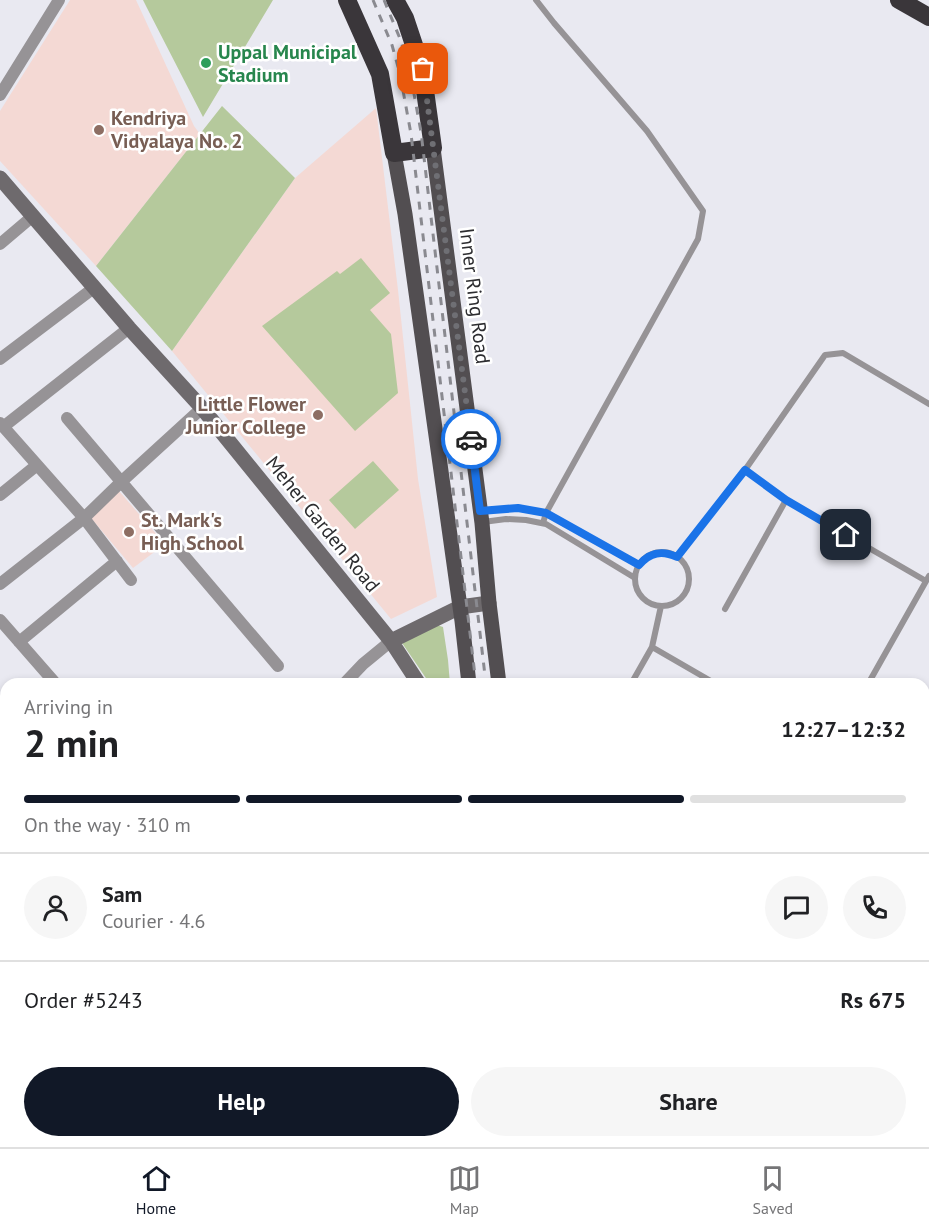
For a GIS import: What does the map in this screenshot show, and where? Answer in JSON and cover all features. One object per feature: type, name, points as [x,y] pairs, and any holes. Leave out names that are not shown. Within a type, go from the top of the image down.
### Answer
[{"type":"highway","points":[[347,0],[380,74],[394,153],[433,148]]},
{"type":"highway","name":"Inner Ring Road","points":[[395,0],[405,18],[423,69],[433,148]]},
{"type":"highway","points":[[899,0],[929,17]]},
{"type":"main road","name":"Inner Ring Road","points":[[433,148],[481,517],[498,678]]},
{"type":"main road","points":[[394,153],[405,214],[468,678]]},
{"type":"main road","name":"Meher Garden Road","points":[[0,178],[129,328],[202,408],[391,641],[414,678]]},
{"type":"main road","points":[[391,641],[460,607],[489,603]]},
{"type":"street","points":[[0,96],[59,0]]},
{"type":"street","points":[[0,244],[33,216]]},
{"type":"street","points":[[0,359],[95,287]]},
{"type":"street","points":[[129,328],[1,425],[84,518],[131,580]]},
{"type":"street","points":[[0,584],[84,518],[202,408]]},
{"type":"street","points":[[67,418],[278,666]]},
{"type":"street","points":[[0,495],[37,465]]},
{"type":"street","points":[[19,642],[117,561]]},
{"type":"street","points":[[0,620],[51,678]]},
{"type":"street","points":[[350,678],[391,641]]},
{"type":"lane","points":[[536,0],[646,131],[703,211],[698,239],[546,513],[543,523]]},
{"type":"lane","points":[[677,557],[745,470],[825,355],[843,353],[929,404]]},
{"type":"lane","points":[[745,470],[786,500],[927,578],[871,678]]},
{"type":"lane","points":[[725,609],[786,500]]},
{"type":"lane","points":[[481,517],[518,508],[546,513],[639,565]]},
{"type":"lane","points":[[481,517],[543,523],[635,578]]},
{"type":"lane","points":[[661,552],[677,557],[683,563],[689,579],[683,595],[670,605],[661,606],[645,600],[636,586],[635,578],[639,565],[645,558],[661,552]]},
{"type":"lane","points":[[634,678],[652,647],[661,606]]},
{"type":"lane","points":[[652,647],[706,678]]},
{"type":"shaded area","name":"Kendriya Vidyalaya No. 2","points":[[70,0],[136,0],[194,126],[200,134],[96,266],[0,161],[0,111]]},
{"type":"shaded area","name":"Little Flower Junior College","points":[[376,108],[418,479],[437,597],[391,619],[172,351],[295,178]]},
{"type":"shaded area","name":"St. Mark's High School","points":[[119,491],[165,544],[133,568],[91,518]]},
{"type":"green space","name":"Uppal Municipal Stadium","points":[[143,0],[273,0],[203,117],[147,8]]},
{"type":"green space","points":[[222,106],[295,178],[172,351],[96,266]]},
{"type":"green space","points":[[361,258],[390,293],[370,310],[391,334],[398,393],[355,431],[262,326],[337,271],[340,274]]},
{"type":"green space","points":[[373,461],[399,490],[355,529],[329,500]]},
{"type":"green space","points":[[437,625],[443,627],[450,678],[426,678],[400,640]]},
{"type":"railway","points":[[373,0],[392,45],[411,134],[475,678]]},
{"type":"railway","points":[[384,0],[401,41],[410,72],[421,132],[485,678]]},
{"type":"way so far","points":[[423,69],[471,439]]},
{"type":"place","name":"Uppal Municipal Stadium","points":[[206,63]]},
{"type":"place","name":"Kendriya Vidyalaya No. 2","points":[[99,130]]},
{"type":"place","name":"Little Flower Junior College","points":[[318,415]]},
{"type":"place","name":"St. Mark's High School","points":[[129,532]]},
{"type":"route","points":[[471,439],[480,511],[518,508],[546,513],[639,565],[645,558],[661,552],[677,557],[745,470],[786,500],[846,535]]}]
